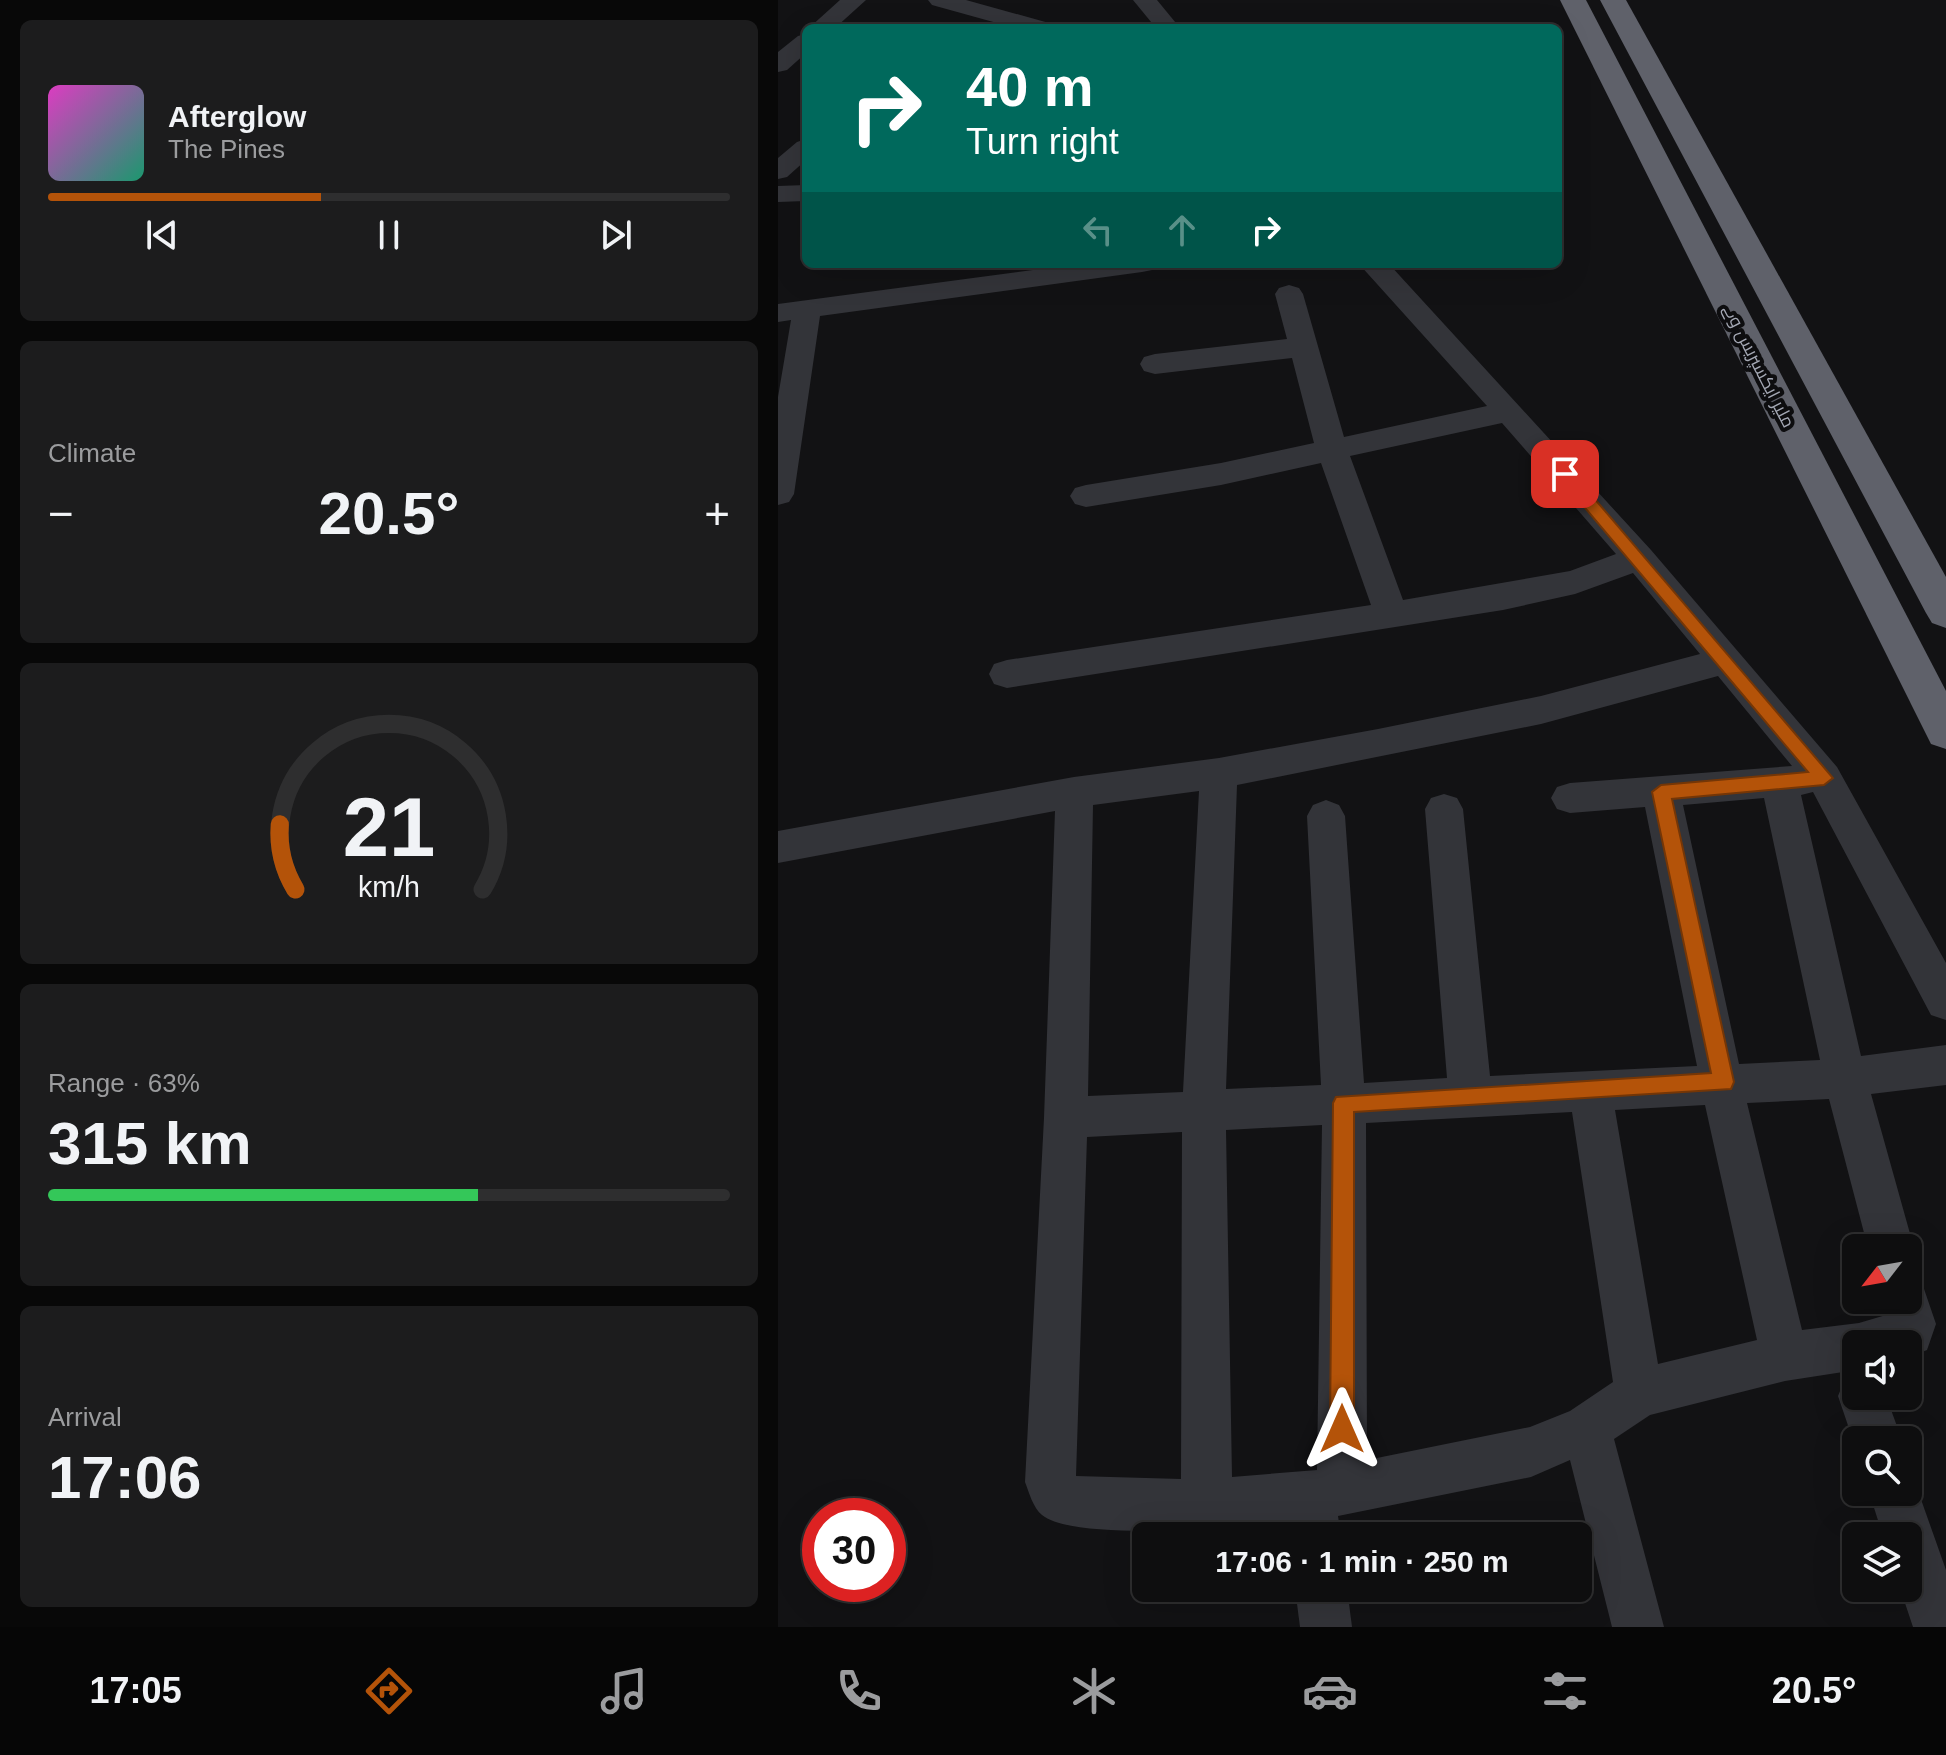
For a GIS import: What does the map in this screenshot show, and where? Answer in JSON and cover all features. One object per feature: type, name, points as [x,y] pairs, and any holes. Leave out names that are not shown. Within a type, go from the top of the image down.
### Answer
[{"type":"highway","name":"ملیر ایکسپریس وے","points":[[1573,0],[1946,732]]},
{"type":"highway","points":[[1613,0],[1946,613]]},
{"type":"street","points":[[826,24],[854,0]]},
{"type":"street","points":[[940,0],[971,4],[1029,24]]},
{"type":"street","points":[[1145,0],[1165,24]]},
{"type":"street","points":[[948,24],[971,4]]},
{"type":"street","points":[[778,65],[802,44]]},
{"type":"street","points":[[778,171],[802,150]]},
{"type":"street","points":[[778,194],[802,193]]},
{"type":"street","points":[[778,494],[792,311],[1112,268]]},
{"type":"street","points":[[1377,268],[1639,558],[1824,778],[1946,1002]]},
{"type":"street","points":[[1289,294],[1332,450],[1391,614]]},
{"type":"street","points":[[1155,364],[1303,347]]},
{"type":"street","points":[[1086,496],[1221,474],[1509,411]]},
{"type":"street","points":[[1007,674],[1575,582],[1639,558]]},
{"type":"street","points":[[778,847],[1074,792],[1219,773],[1378,744],[1541,710],[1725,661]]},
{"type":"street","points":[[1207,1504],[1204,1111],[1219,773]]},
{"type":"street","points":[[1570,798],[1824,778]]},
{"type":"street","points":[[1779,782],[1845,1078],[1887,1234]]},
{"type":"street","points":[[1074,792],[1066,1118],[1050,1482],[1060,1497],[1070,1501],[1322,1507],[1531,1452],[1587,1428],[1639,1393],[1785,1357],[1842,1355]]},
{"type":"street","points":[[1661,792],[1755,1239],[1785,1357]]},
{"type":"street","points":[[1444,809],[1470,1097]]},
{"type":"street","points":[[1322,1507],[1344,1103],[1326,816]]},
{"type":"street","points":[[1066,1118],[1845,1078],[1946,1065]]},
{"type":"street","points":[[1590,1091],[1639,1393]]},
{"type":"street","points":[[1587,1428],[1638,1627]]},
{"type":"street","points":[[1899,1506],[1939,1627]]},
{"type":"street","points":[[1323,1602],[1326,1627]]},
{"type":"route","points":[[1342,1429],[1344,1103],[1724,1082],[1661,792],[1824,778],[1565,474]]}]
